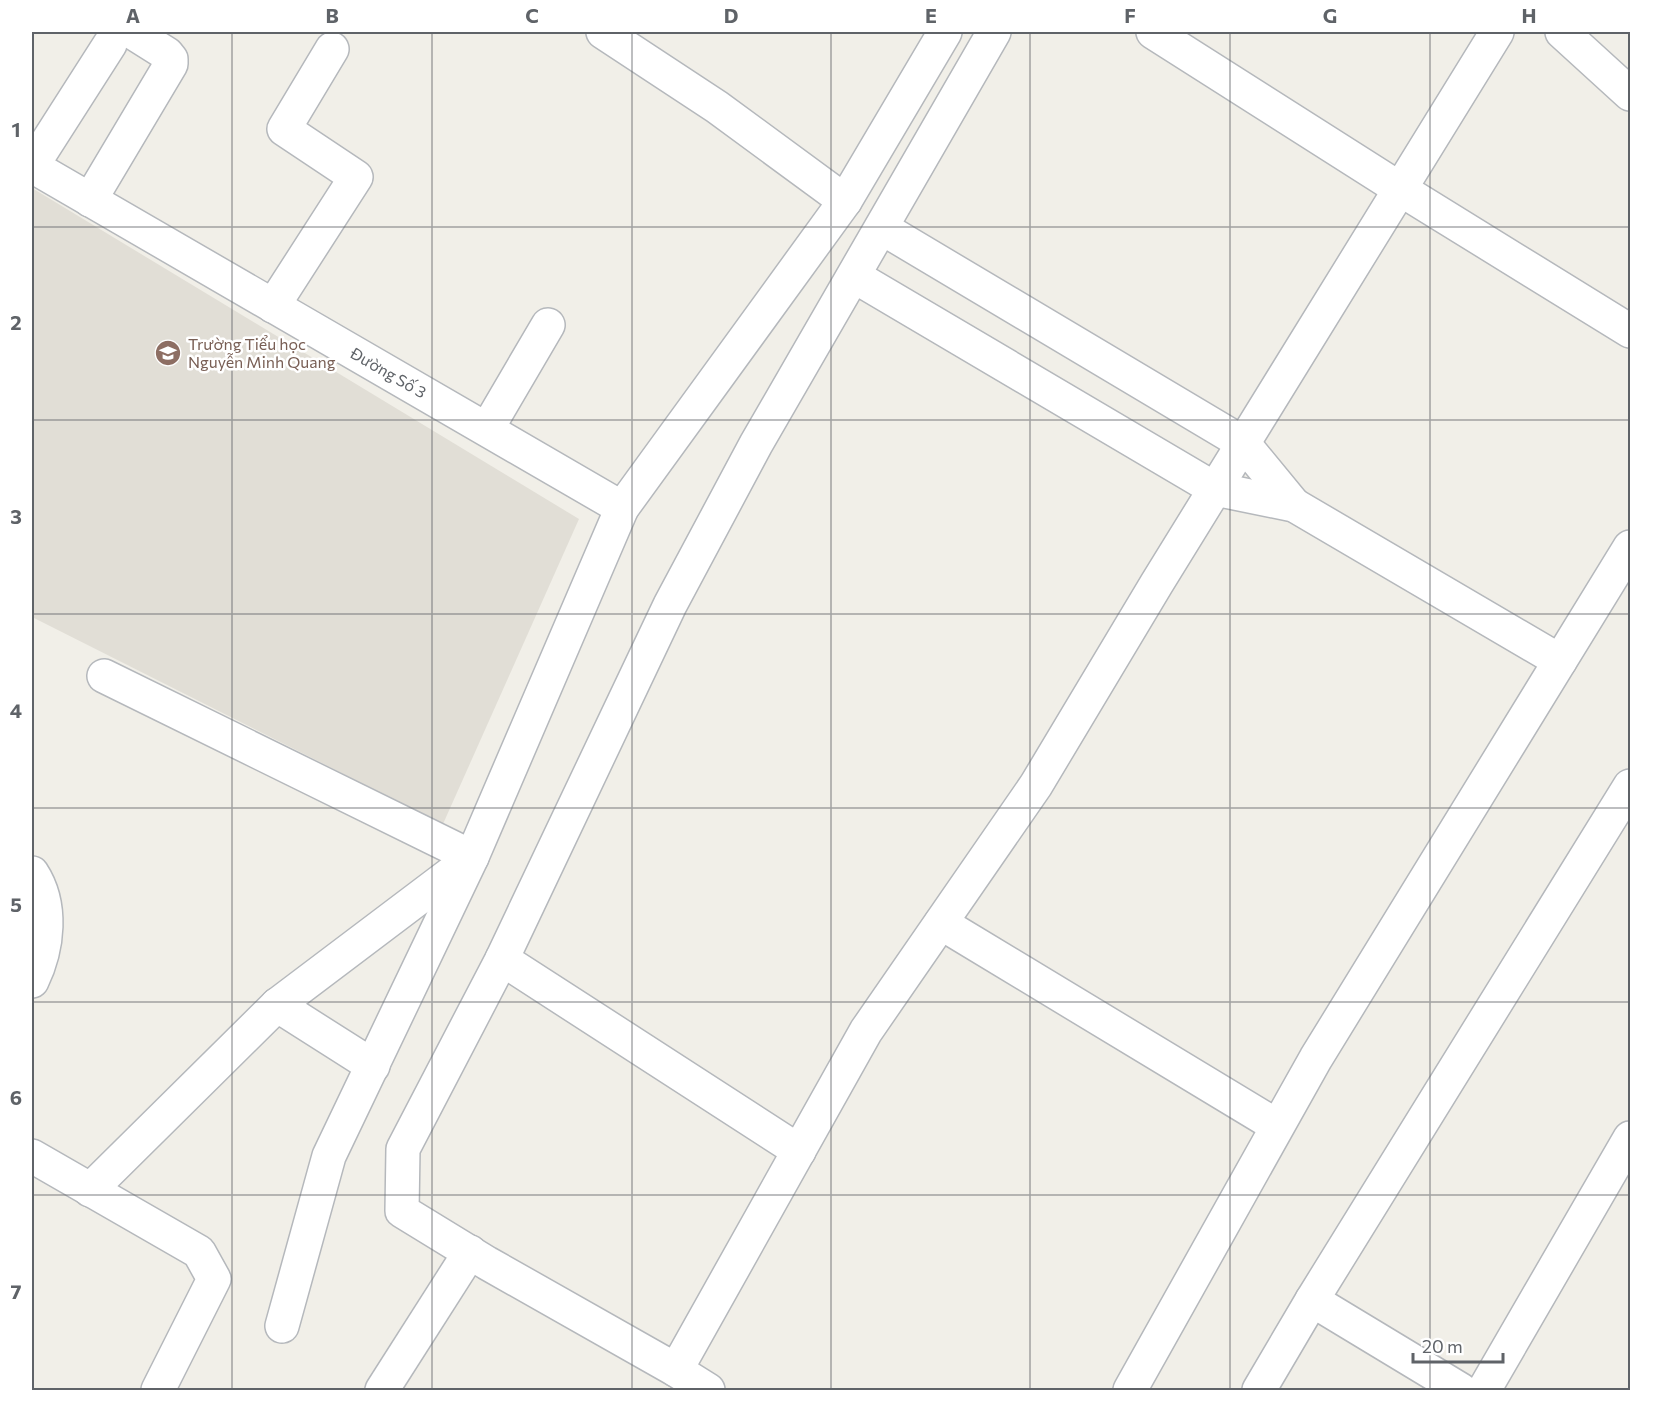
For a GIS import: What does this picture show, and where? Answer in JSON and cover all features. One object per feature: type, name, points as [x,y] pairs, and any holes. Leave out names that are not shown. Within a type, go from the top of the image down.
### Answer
[{"type":"street","points":[[603,32],[717,107],[845,201]]},
{"type":"street","points":[[282,1326],[329,1156],[472,857],[622,508],[845,201],[945,32]]},
{"type":"street","points":[[708,1390],[402,1211],[403,1149],[502,959],[670,605],[756,444],[994,32]]},
{"type":"street","points":[[1153,32],[1400,189],[1630,331]]},
{"type":"street","points":[[676,1370],[866,1031],[1035,785],[1497,32]]},
{"type":"street","points":[[1562,32],[1630,94]]},
{"type":"street","points":[[32,166],[121,38],[167,54],[171,59],[171,64],[90,200]]},
{"type":"street","points":[[273,306],[356,177],[284,129],[332,49]]},
{"type":"street","name":"Đường Số 3","points":[[32,166],[622,508]]},
{"type":"street","points":[[882,228],[1244,443],[1294,505]]},
{"type":"street","points":[[854,276],[1215,489],[1294,505],[1560,661]]},
{"type":"street","points":[[487,429],[549,325]]},
{"type":"street","points":[[1130,1390],[1316,1058],[1630,548]]},
{"type":"street","points":[[104,676],[472,857]]},
{"type":"street","points":[[1259,1390],[1312,1300],[1629,793]]},
{"type":"street","points":[[90,1190],[278,1005],[472,857]]},
{"type":"street","points":[[32,873],[44,905],[46,934],[40,963],[32,981]]},
{"type":"street","points":[[940,923],[1277,1126]]},
{"type":"street","points":[[502,959],[799,1151]]},
{"type":"street","points":[[278,1005],[373,1066]]},
{"type":"street","points":[[1484,1390],[1630,1138]]},
{"type":"street","points":[[32,1156],[198,1252],[214,1280],[159,1390]]},
{"type":"street","points":[[382,1390],[470,1252]]},
{"type":"street","points":[[1312,1300],[1461,1390]]},
{"type":"shaded area","name":"Trường Tiểu học Nguyễn Minh Quang","points":[[32,188],[579,519],[443,824],[32,617]]},
{"type":"place","name":"Trường Tiểu học Nguyễn Minh Quang","points":[[168,353]]}]
